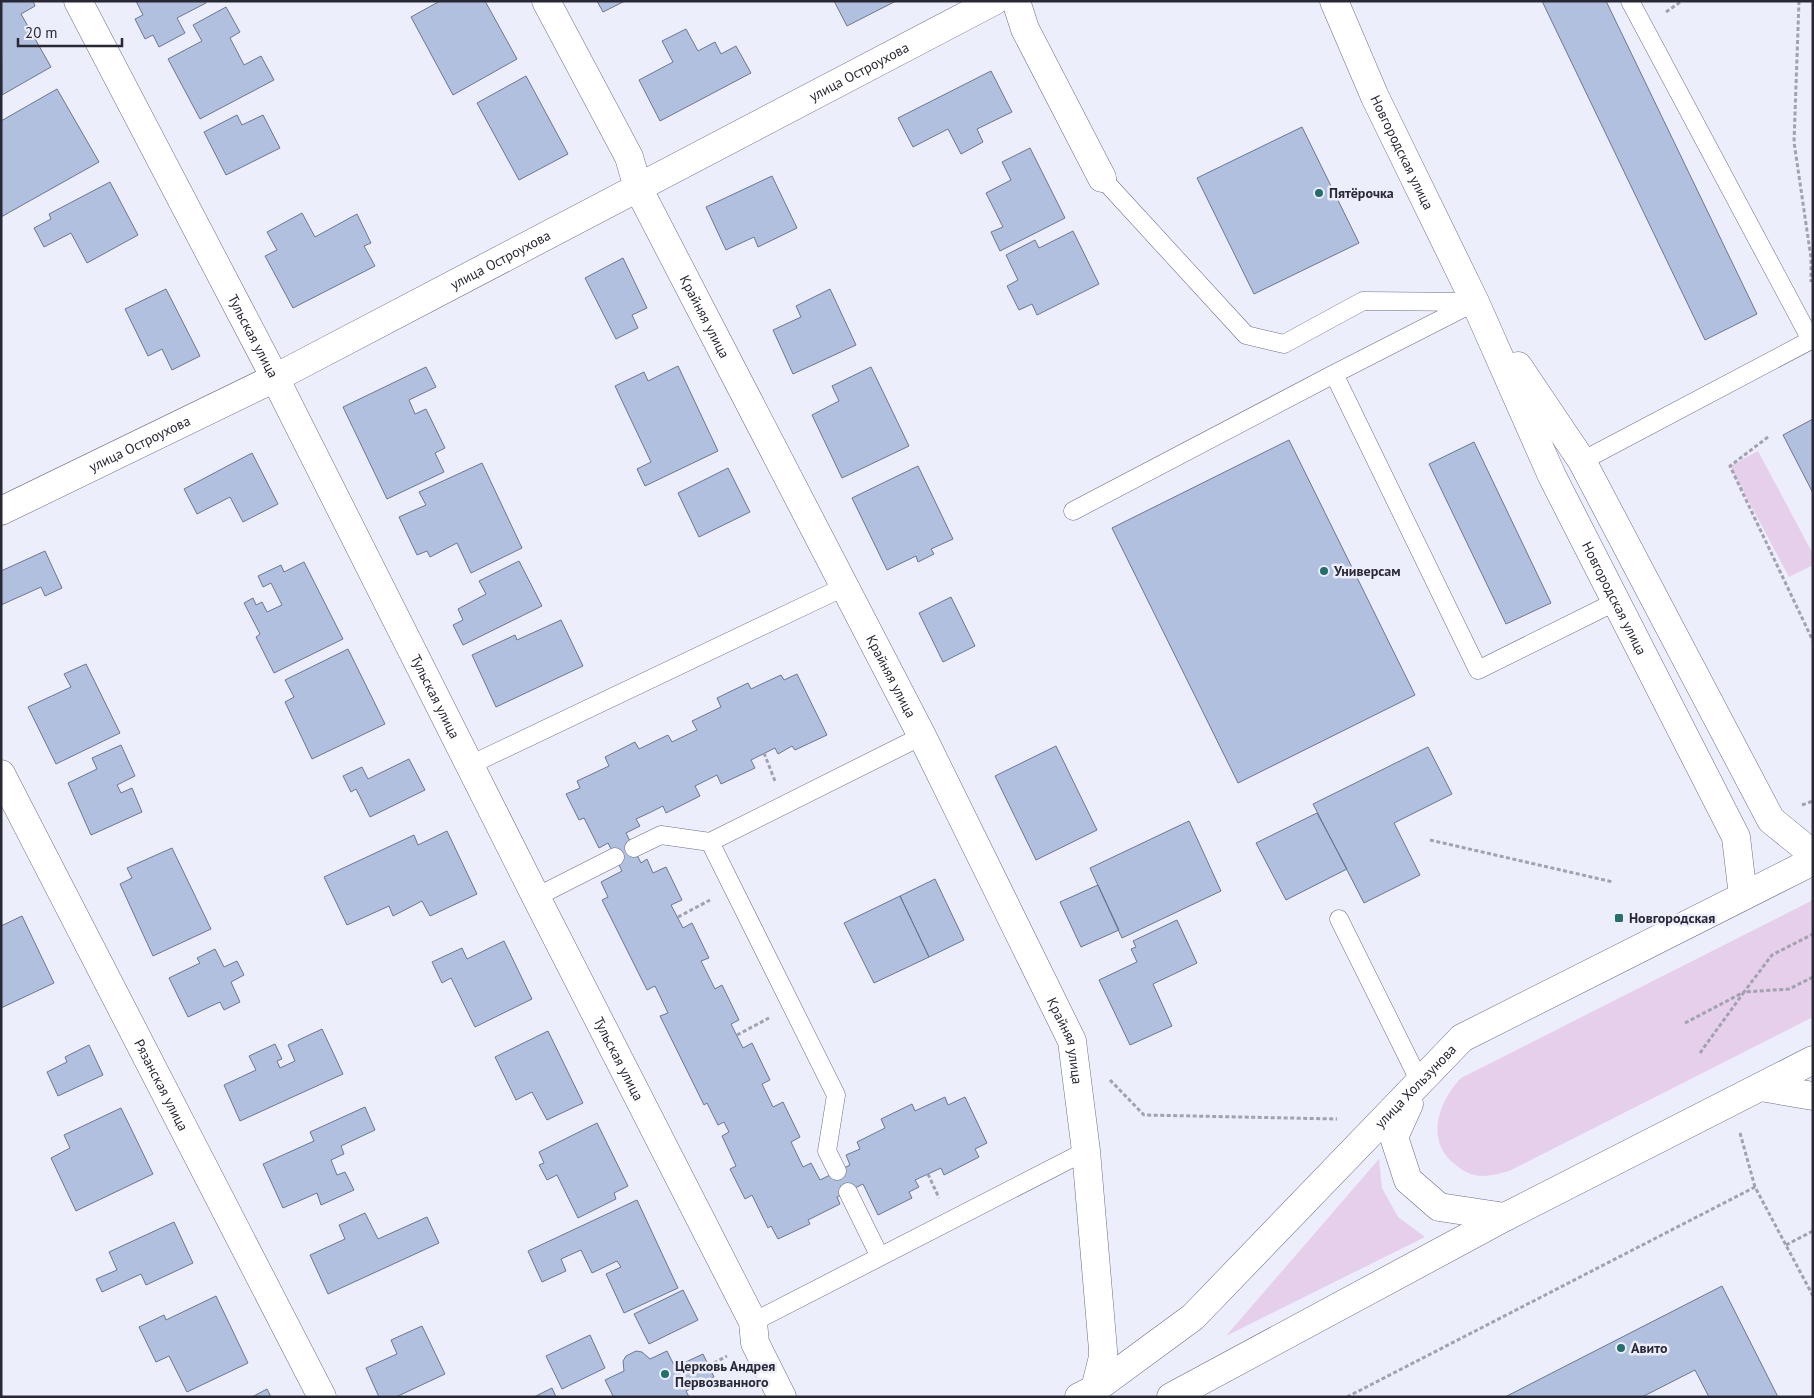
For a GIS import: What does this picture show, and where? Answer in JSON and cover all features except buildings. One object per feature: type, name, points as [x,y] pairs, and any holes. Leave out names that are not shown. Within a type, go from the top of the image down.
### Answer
[{"type":"street","name":"Тульская улица","points":[[78,1],[275,378],[536,897],[753,1322],[755,1343],[782,1397]]},
{"type":"street","name":"Крайняя улица","points":[[546,1],[629,157],[638,188],[922,736],[1072,1041],[1086,1151],[1104,1350],[1087,1393]]},
{"type":"street","name":"улица Остроухова","points":[[1,511],[275,378],[994,1]]},
{"type":"street","points":[[1016,1],[1025,29],[1102,178]]},
{"type":"street","name":"Новгородская улица","points":[[1334,1],[1375,97],[1475,302],[1552,476],[1736,837],[1743,896]]},
{"type":"street","name":"Новгородская улица","points":[[1475,302],[1582,461],[1771,820],[1813,854]]},
{"type":"street","name":"Рязанская улица","points":[[1,774],[322,1397]]},
{"type":"street","name":"улица Хользунова","points":[[1087,1393],[1192,1317],[1462,1038],[1813,861]]},
{"type":"street","points":[[1171,1397],[1505,1217],[1813,1060]]},
{"type":"street","points":[[1420,1082],[1394,1137],[1408,1180],[1438,1207],[1505,1217]]},
{"type":"street","points":[[1761,1087],[1813,1096]]},
{"type":"lane","points":[[1582,461],[1812,339],[1630,1]]},
{"type":"lane","points":[[1102,178],[1246,335],[1284,344],[1364,301],[1475,302]]},
{"type":"lane","points":[[1073,511],[1475,302]]},
{"type":"lane","points":[[1334,374],[1478,670],[1615,602]]},
{"type":"lane","points":[[470,765],[844,587]]},
{"type":"lane","points":[[634,848],[661,835],[710,842],[922,736]]},
{"type":"lane","points":[[710,842],[836,1095],[827,1151],[837,1171]]},
{"type":"lane","points":[[536,897],[615,857]]},
{"type":"lane","points":[[1339,919],[1420,1082]]},
{"type":"lane","points":[[753,1322],[1086,1151]]},
{"type":"lane","points":[[848,1192],[880,1257]]},
{"type":"path","points":[[1799,1],[1794,142],[1811,258],[1811,286]]},
{"type":"path","points":[[1768,437],[1730,466],[1813,641]]},
{"type":"path","points":[[1430,840],[1613,882]]},
{"type":"path","points":[[678,917],[733,888]]},
{"type":"path","points":[[1700,1053],[1772,955],[1813,934]]},
{"type":"path","points":[[1685,1022],[1744,992],[1789,989],[1813,976]]},
{"type":"path","points":[[737,1035],[792,1007]]},
{"type":"path","points":[[1072,1041],[1144,1114],[1337,1119]]},
{"type":"path","points":[[1739,1128],[1755,1187],[1813,1296]]},
{"type":"path","points":[[1347,1397],[1755,1187]]},
{"type":"path","points":[[1786,1245],[1813,1231]]},
{"type":"shaded area","points":[[1758,451],[1813,554],[1813,565],[1789,577],[1730,466]]},
{"type":"shaded area","points":[[1813,900],[1813,1017],[1509,1171],[1487,1176],[1471,1174],[1462,1170],[1451,1161],[1443,1151],[1437,1129],[1439,1118],[1447,1096],[1461,1078]]},
{"type":"shaded area","points":[[1379,1159],[1382,1188],[1398,1217],[1425,1237],[1226,1336]]},
{"type":"place","name":"Пятёрочка","points":[[1319,193]]},
{"type":"place","name":"Универсам","points":[[1324,571]]},
{"type":"place","name":"Новгородская","points":[[1619,918]]},
{"type":"place","name":"Авито","points":[[1621,1348]]},
{"type":"place","name":"Церковь Андрея Первозванного","points":[[665,1374]]}]
